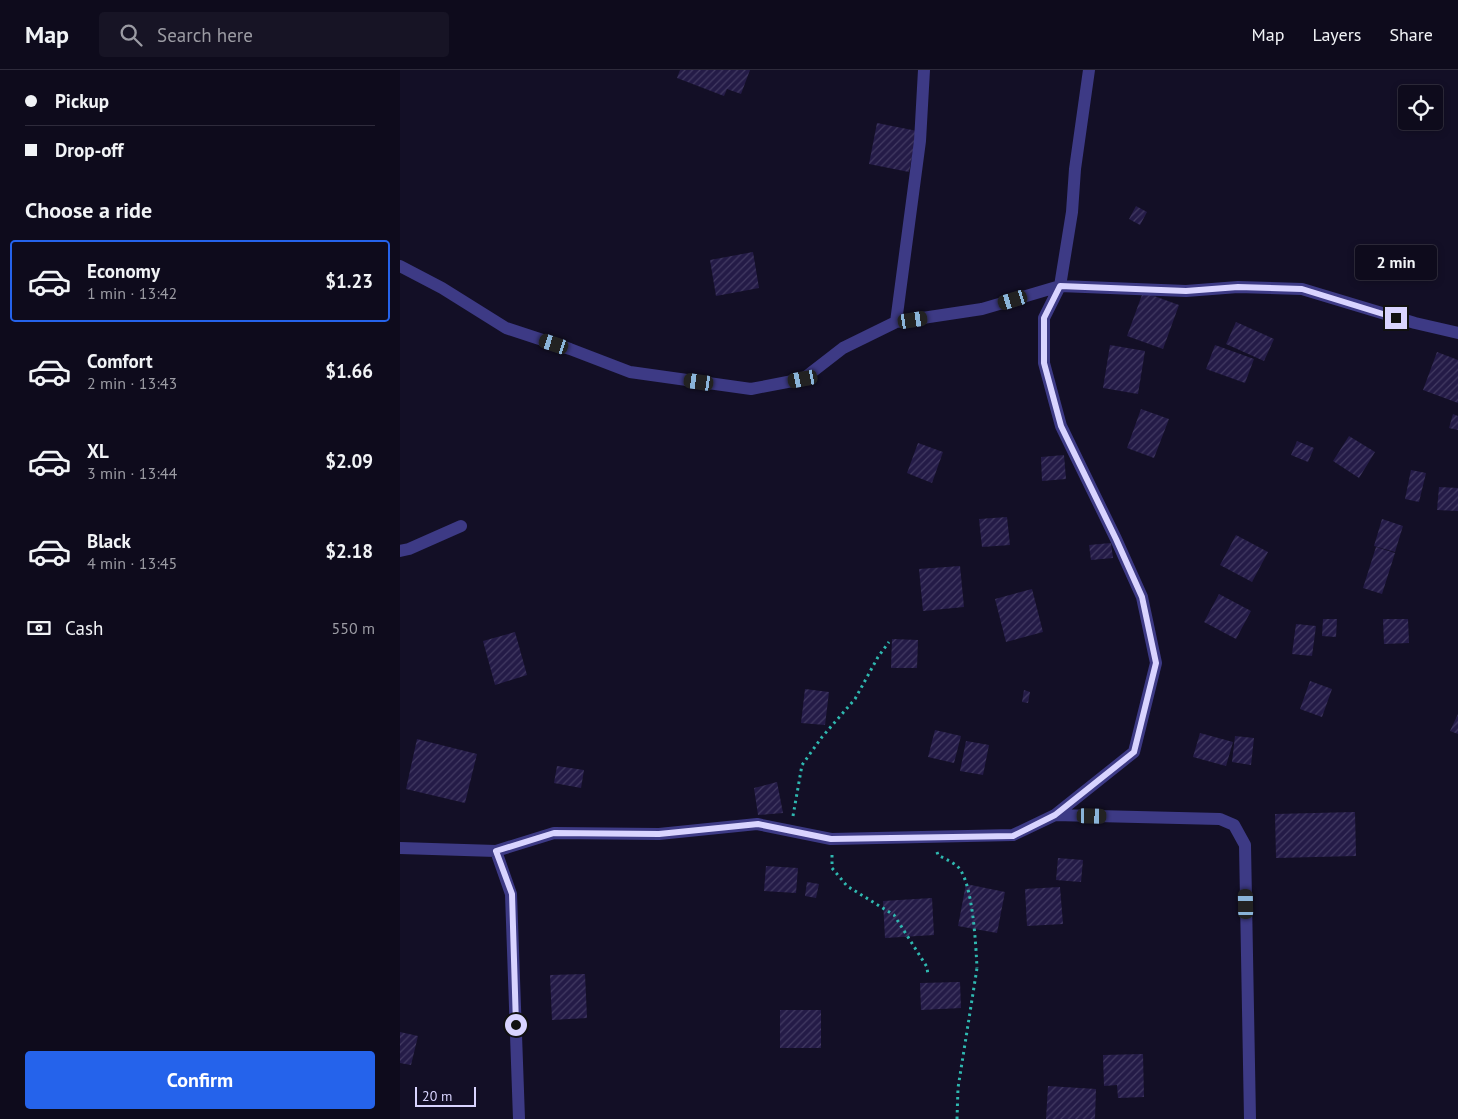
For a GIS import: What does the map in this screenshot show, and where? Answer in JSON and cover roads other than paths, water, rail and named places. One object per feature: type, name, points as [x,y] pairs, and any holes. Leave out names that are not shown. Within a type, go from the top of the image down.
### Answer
[{"type":"street","points":[[896,322],[920,141],[924,70]]},
{"type":"street","points":[[400,848],[496,851],[554,833],[659,834],[758,824],[831,839],[1013,836],[1055,815],[1134,752],[1156,663],[1142,597],[1061,426],[1044,363],[1044,318],[1060,286],[1072,212],[1075,169],[1089,70]]},
{"type":"street","points":[[400,266],[442,288],[506,328],[570,349],[630,372],[751,389],[803,379],[843,348],[896,322],[982,310],[1060,286],[1186,291],[1238,287],[1302,289],[1415,323],[1458,333]]},
{"type":"street","points":[[400,550],[409,549],[461,526]]},
{"type":"street","points":[[1055,815],[1220,819],[1234,825],[1245,846],[1250,1119]]},
{"type":"street","points":[[496,851],[512,894],[519,1119]]}]
